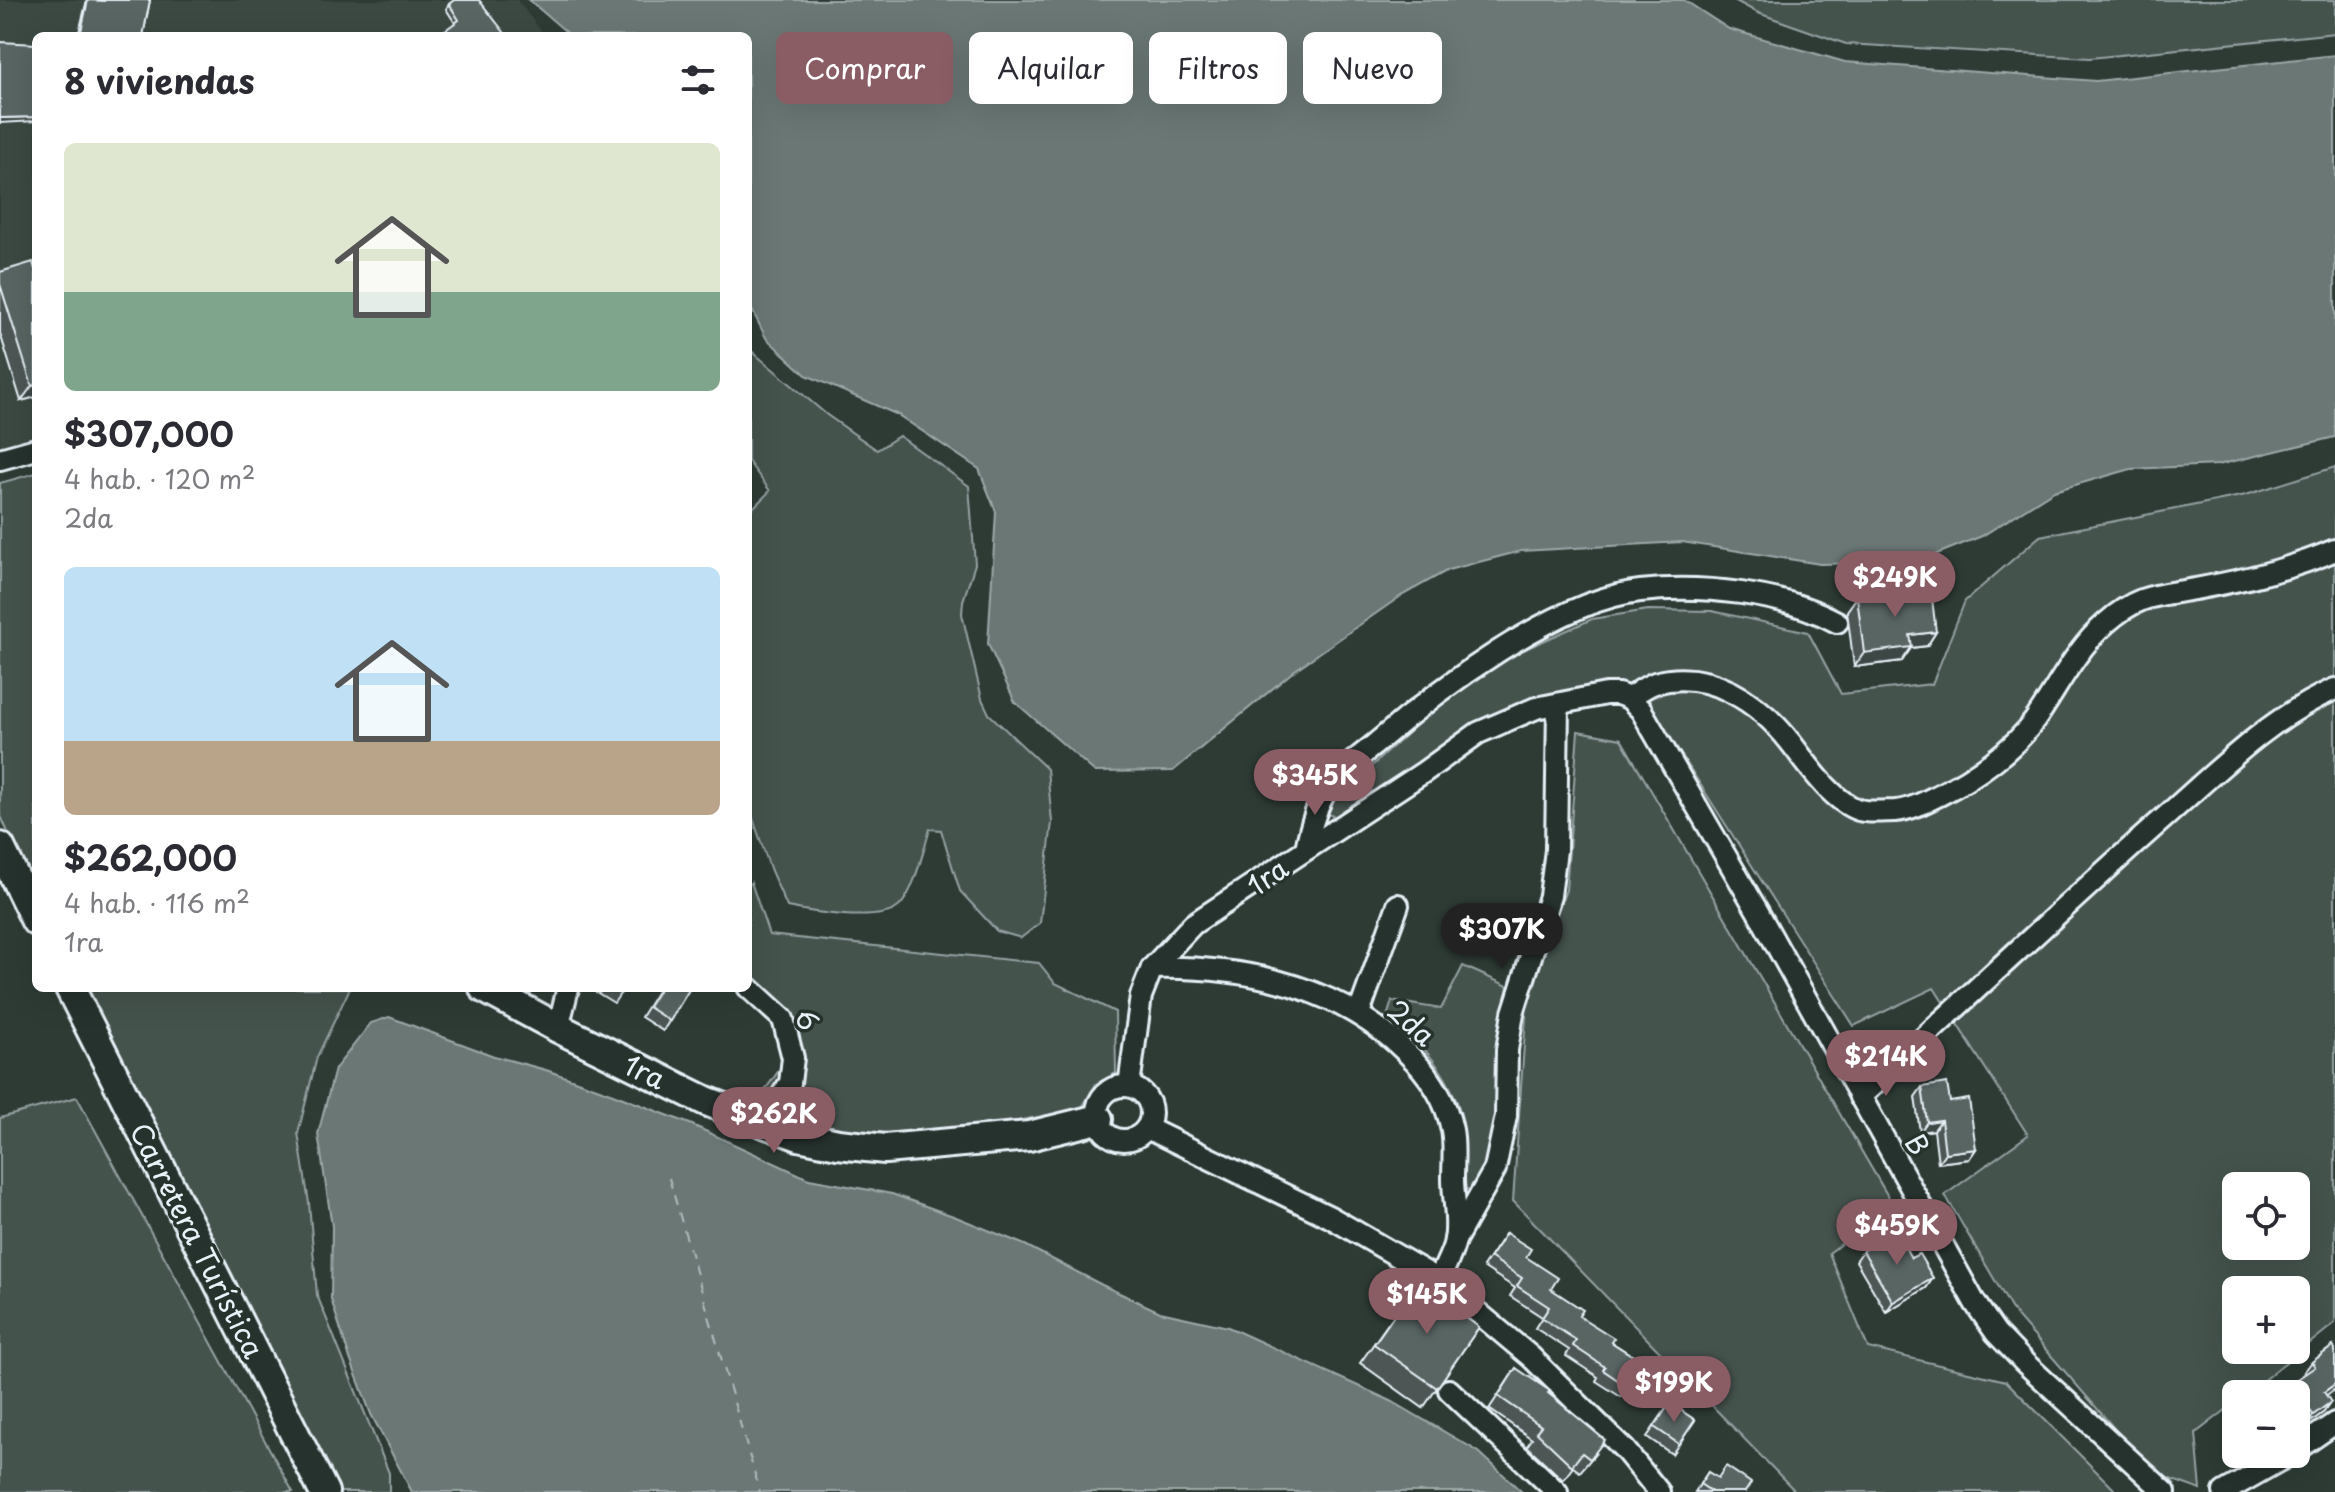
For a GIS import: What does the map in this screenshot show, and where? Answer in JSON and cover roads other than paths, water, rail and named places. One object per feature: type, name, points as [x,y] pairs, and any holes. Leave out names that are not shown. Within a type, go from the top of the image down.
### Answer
[{"type":"street","points":[[0,459],[32,450]]},
{"type":"street","points":[[1629,698],[1652,684],[1681,679],[1716,684],[1741,696],[1761,711],[1815,774],[1842,799],[1858,810],[1900,811],[1955,788],[2011,748],[2034,721],[2090,638],[2109,620],[2138,601],[2161,593],[2194,589],[2286,567],[2335,550]]},
{"type":"street","points":[[1306,849],[1311,825],[1329,786],[1357,760],[1399,722],[1448,686],[1562,615],[1603,599],[1640,591],[1677,590],[1728,592],[1778,599],[1812,608],[1837,622]]},
{"type":"street","points":[[1860,1097],[2085,888],[2229,761],[2291,713],[2335,689]]},
{"type":"street","name":"1ra","points":[[1129,1086],[1141,996],[1152,968],[1193,924],[1478,733],[1536,708],[1606,694],[1629,698]]},
{"type":"street","name":"B","points":[[1629,698],[1641,710],[1975,1303],[1996,1333],[2165,1492]]},
{"type":"street","points":[[1455,1240],[1495,1169],[1506,1116],[1507,1050],[1513,1013],[1550,896],[1556,850],[1558,704]]},
{"type":"street","points":[[0,847],[32,913]]},
{"type":"street","points":[[1359,1013],[1398,905]]},
{"type":"street","name":"2da","points":[[1152,968],[1200,968],[1258,976],[1310,991],[1359,1013],[1388,1034],[1420,1065],[1438,1091],[1452,1130],[1455,1240],[1439,1280]]},
{"type":"street","name":"6","points":[[752,991],[783,1019],[793,1058],[790,1083],[763,1124]]},
{"type":"street","name":"Carretera Turística","points":[[72,992],[324,1492]]},
{"type":"street","name":"1ra","points":[[491,992],[706,1101],[799,1136],[885,1149],[1029,1136],[1098,1119]]},
{"type":"street","points":[[558,1028],[567,992]]},
{"type":"street","points":[[1129,1086],[1139,1090],[1151,1107],[1147,1128],[1140,1136],[1120,1140],[1110,1137],[1102,1129],[1097,1109],[1108,1090],[1129,1086]]},
{"type":"street","points":[[1147,1128],[1330,1217],[1439,1280],[1541,1367],[1625,1450],[1659,1492]]},
{"type":"street","points":[[1449,1390],[1557,1492]]},
{"type":"street","points":[[2310,1440],[2335,1423]]},
{"type":"street","points":[[2224,1492],[2266,1468]]}]
